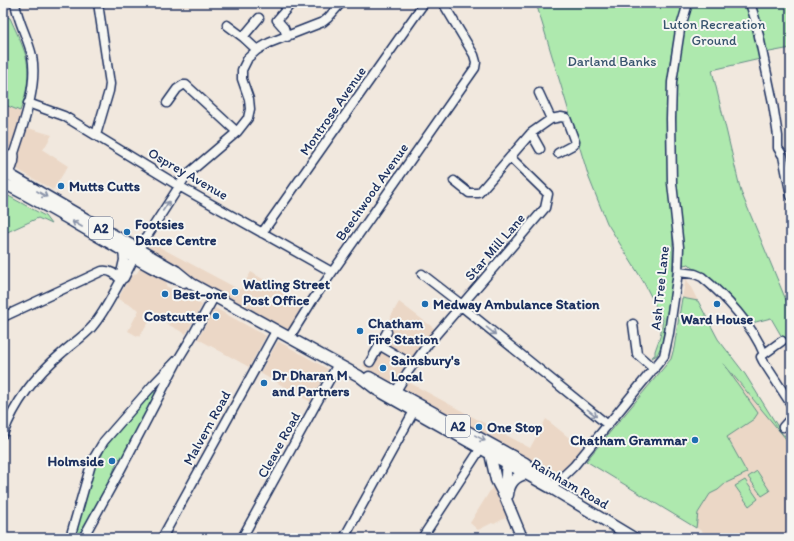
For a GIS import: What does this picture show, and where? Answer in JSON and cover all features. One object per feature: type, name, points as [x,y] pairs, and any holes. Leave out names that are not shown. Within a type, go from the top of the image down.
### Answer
[{"type":"main road","name":"A2","points":[[4,175],[123,251],[136,254]]},
{"type":"main road","name":"A2","points":[[4,175],[136,254],[172,278],[192,284],[359,376],[368,377],[414,411],[492,454]]},
{"type":"main road","name":"A2","points":[[393,395],[509,459],[526,464],[546,479],[551,488]]},
{"type":"main road","name":"Rainham Road","points":[[492,454],[509,459],[526,474],[634,538]]},
{"type":"main road","points":[[492,454],[491,458],[496,480],[505,498],[519,537]]},
{"type":"main road","points":[[505,498],[505,470],[509,459]]},
{"type":"main road","points":[[505,498],[512,483],[518,476],[526,474]]},
{"type":"street","points":[[4,175],[15,158],[14,153],[28,103],[33,68],[30,51],[17,14],[15,3]]},
{"type":"street","points":[[96,135],[110,84],[98,3]]},
{"type":"street","points":[[3,434],[15,408],[28,388],[52,362],[91,328],[102,313],[121,280],[124,278],[136,254],[190,172],[237,132],[248,118],[250,109],[248,94],[242,79],[242,70],[248,58],[257,50],[269,43],[323,22],[341,3]]},
{"type":"street","name":"Montrose Avenue","points":[[262,233],[424,3]]},
{"type":"street","name":"Beechwood Avenue","points":[[289,338],[332,272],[474,70],[476,61],[473,53],[443,3]]},
{"type":"street","name":"Ash Tree Lane","points":[[551,488],[574,466],[664,356],[670,333],[678,272],[679,247],[672,183],[672,82],[679,37],[688,3]]},
{"type":"street","points":[[750,3],[756,22],[772,98],[778,148],[783,157],[791,196]]},
{"type":"street","points":[[287,37],[284,28],[277,20],[290,5]]},
{"type":"street","points":[[243,37],[259,18]]},
{"type":"street","points":[[227,25],[257,50]]},
{"type":"street","points":[[167,103],[177,89],[183,85],[186,85],[237,132]]},
{"type":"street","points":[[539,93],[551,119]]},
{"type":"street","name":"Osprey Avenue","points":[[28,103],[64,116],[180,186],[332,272]]},
{"type":"street","points":[[454,181],[469,193],[479,193],[530,134],[551,119],[561,117],[566,118],[576,142],[558,153]]},
{"type":"street","points":[[530,134],[540,149]]},
{"type":"street","name":"Star Mill Lane","points":[[393,395],[428,344],[545,208],[548,194],[510,157]]},
{"type":"street","points":[[121,280],[120,277],[124,260],[123,251]]},
{"type":"street","points":[[3,317],[103,271],[114,273],[121,280]]},
{"type":"street","points":[[678,272],[698,275],[713,287],[741,315],[760,343],[764,354]]},
{"type":"street","points":[[422,274],[608,425]]},
{"type":"street","points":[[83,538],[179,358],[214,297]]},
{"type":"street","points":[[633,324],[637,354],[654,369]]},
{"type":"street","name":"Malvern Road","points":[[162,538],[276,331]]},
{"type":"street","points":[[370,362],[387,332]]},
{"type":"street","points":[[782,341],[761,357],[791,404]]},
{"type":"street","points":[[379,346],[413,365]]},
{"type":"street","points":[[70,538],[92,461],[104,441],[179,358]]},
{"type":"street","name":"Cleave Road","points":[[242,538],[338,364]]},
{"type":"street","points":[[153,385],[162,390]]},
{"type":"street","points":[[344,538],[414,411]]},
{"type":"street","points":[[783,427],[791,418]]},
{"type":"street","points":[[422,538],[481,448]]},
{"type":"shaded area","points":[[3,104],[20,111],[28,128],[52,135],[43,150],[68,166],[53,190],[3,161]]},
{"type":"shaded area","points":[[148,241],[240,290],[251,272],[306,305],[290,332],[143,250]]},
{"type":"shaded area","points":[[140,268],[167,282],[166,286],[202,305],[186,334],[169,325],[156,312],[139,337],[128,331],[139,310],[118,299],[130,277],[137,273]]},
{"type":"shaded area","points":[[686,278],[698,301],[682,298]]},
{"type":"shaded area","points":[[399,302],[435,329],[418,349],[399,377],[530,448],[546,419],[583,449],[554,480],[526,457],[511,455],[504,452],[363,366]]},
{"type":"shaded area","points":[[215,308],[266,336],[249,367],[198,339]]},
{"type":"shaded area","points":[[278,341],[328,369],[311,402],[260,373]]},
{"type":"shaded area","name":"Chatham Grammar","points":[[674,348],[719,358],[791,445],[791,538],[713,538],[586,461],[669,361]]},
{"type":"shaded area","points":[[493,486],[507,517],[478,530],[470,523]]},
{"type":"green space","points":[[536,3],[684,3],[675,35],[669,67],[670,119],[678,42],[691,3],[791,3],[791,48],[759,54],[760,59],[712,70],[741,192],[791,312],[791,341],[786,344],[771,318],[752,323],[689,264],[683,265],[670,120],[673,250],[672,282],[662,344],[657,355],[652,358],[655,355],[663,320],[643,281],[607,223],[589,178]]},
{"type":"green space","points":[[3,15],[10,18],[22,44],[27,60],[28,75],[25,97],[20,111],[3,104]]},
{"type":"green space","points":[[3,193],[45,216],[51,224],[38,218],[3,234]]},
{"type":"green space","name":"Chatham Grammar","points":[[682,298],[698,301],[718,339],[745,374],[783,435],[791,436],[791,445],[723,363],[758,413],[754,419],[727,437],[747,473],[726,483],[718,490],[710,494],[698,513],[696,528],[586,461],[671,359]]},
{"type":"green space","points":[[152,391],[159,394],[122,458],[118,459],[112,475],[79,537],[74,535],[93,467],[100,461],[104,449],[117,432]]},
{"type":"green space","points":[[757,471],[770,491],[762,496],[748,477]]},
{"type":"green space","points":[[745,480],[758,499],[749,506],[735,486]]},
{"type":"place","name":"Mutts Cutts","points":[[61,186]]},
{"type":"place","name":"Footsies Dance Centre","points":[[127,232]]},
{"type":"place","name":"Watling Street Post Office","points":[[235,292]]},
{"type":"place","name":"Best-one","points":[[165,294]]},
{"type":"place","name":"Medway Ambulance Station","points":[[425,304]]},
{"type":"place","name":"Ward House","points":[[717,304]]},
{"type":"place","name":"Costcutter","points":[[216,316]]},
{"type":"place","name":"Chatham Fire Station","points":[[360,331]]},
{"type":"place","name":"Sainsbury's Local","points":[[383,368]]},
{"type":"place","name":"Dr Dharan M and Partners","points":[[264,383]]},
{"type":"place","name":"One Stop","points":[[479,427]]},
{"type":"place","name":"Chatham Grammar","points":[[695,440]]},
{"type":"place","name":"Holmside","points":[[112,461]]},
{"type":"park label","name":"Luton Recreation Ground","points":[[714,32]]},
{"type":"park label","name":"Darland Banks","points":[[612,61]]}]
